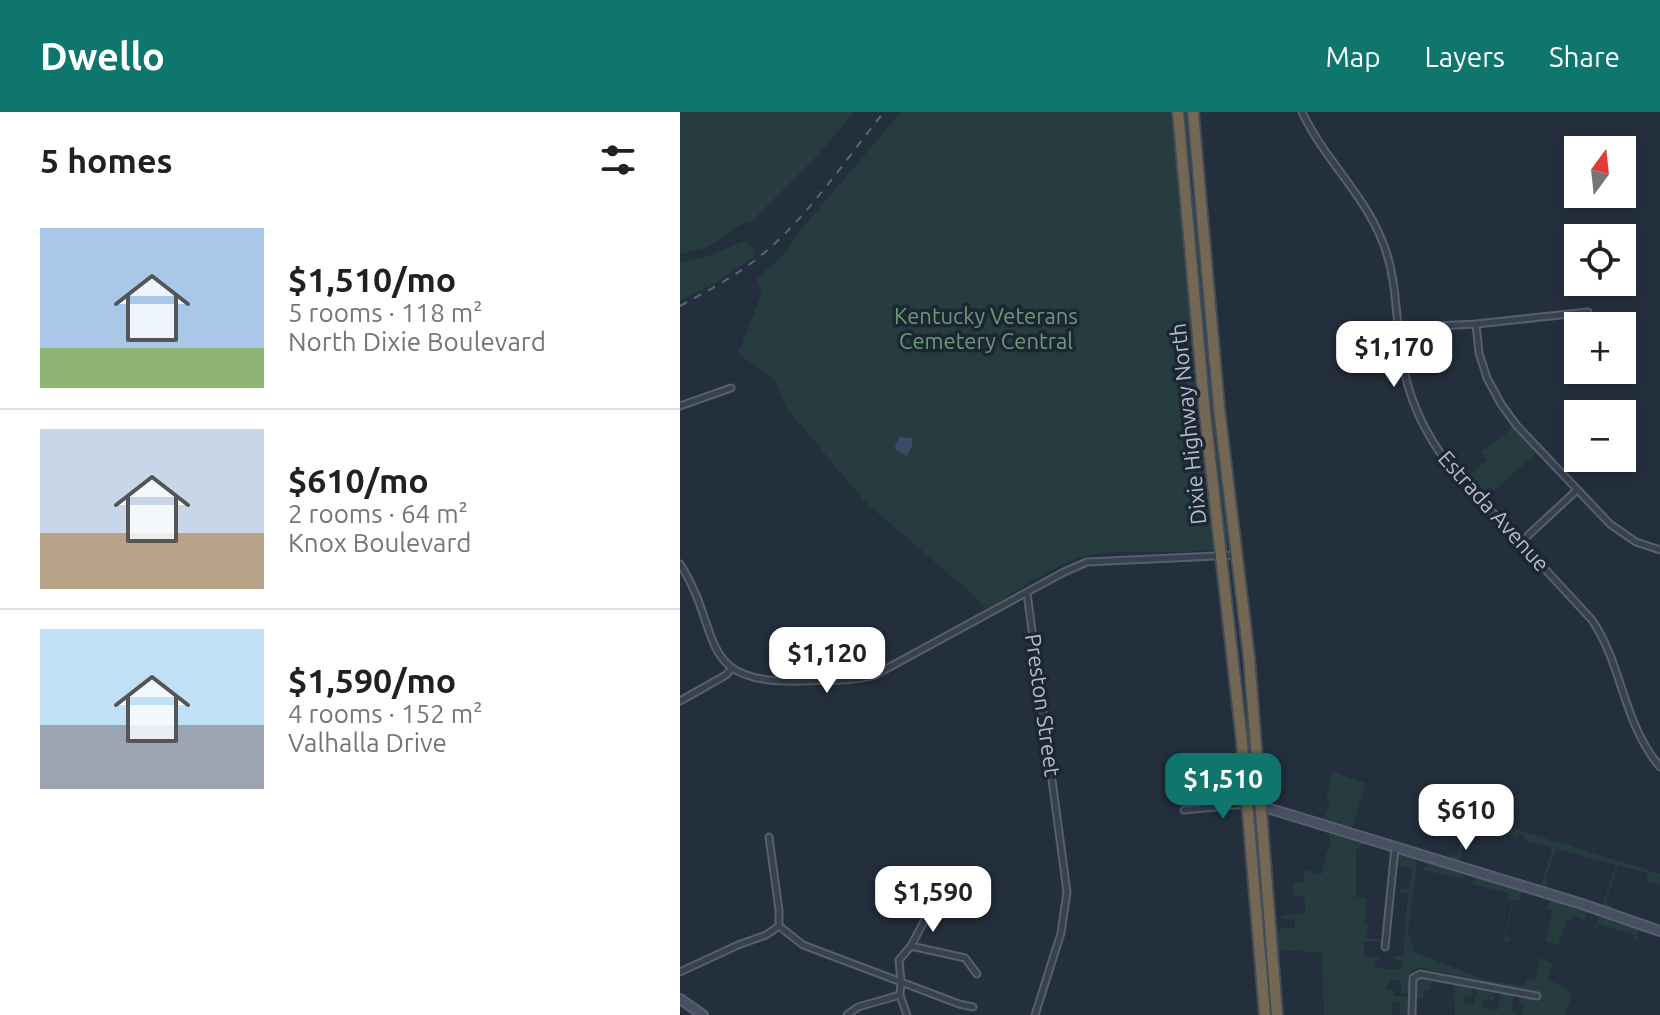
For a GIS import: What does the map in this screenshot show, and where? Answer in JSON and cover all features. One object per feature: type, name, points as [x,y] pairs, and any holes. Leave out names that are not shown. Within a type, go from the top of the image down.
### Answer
[{"type":"highway","name":"Dixie Highway North","points":[[1178,112],[1204,398],[1241,732],[1265,1015]]},
{"type":"highway","name":"Dixie Highway North","points":[[1193,112],[1219,408],[1238,555],[1277,1015]]},
{"type":"main road","points":[[1261,806],[1595,908],[1660,931]]},
{"type":"main road","points":[[680,999],[703,1015]]},
{"type":"street","name":"Estrada Avenue","points":[[1302,112],[1366,209],[1382,240],[1394,282],[1408,384],[1432,441],[1449,465],[1586,611],[1598,628],[1633,725],[1660,767]]},
{"type":"street","points":[[1399,328],[1564,315]]},
{"type":"street","points":[[1476,324],[1484,370],[1501,404],[1534,446],[1618,530],[1636,542],[1660,550]]},
{"type":"street","points":[[680,406],[731,388]]},
{"type":"street","points":[[1521,542],[1577,490]]},
{"type":"street","points":[[680,564],[715,646],[732,668],[744,676],[770,681],[867,678],[1064,572],[1095,561],[1238,555]]},
{"type":"street","name":"Preston Street","points":[[1027,593],[1067,892],[1061,933],[1035,1015]]},
{"type":"street","points":[[680,701],[732,668]]},
{"type":"street","points":[[1184,810],[1247,804],[1261,806]]},
{"type":"street","points":[[769,837],[779,926]]},
{"type":"street","points":[[1385,947],[1395,847]]},
{"type":"street","points":[[907,1015],[900,995],[899,960],[911,946],[930,910]]},
{"type":"street","points":[[680,972],[766,935],[779,926]]},
{"type":"street","points":[[779,926],[803,945],[973,1007]]},
{"type":"street","points":[[911,946],[965,958],[977,974]]},
{"type":"street","points":[[1412,1015],[1412,980],[1417,974],[1537,996]]},
{"type":"street","points":[[847,1015],[858,1007],[900,995]]},
{"type":"green space","points":[[680,112],[854,112],[819,154],[750,223],[735,228],[713,244],[680,254]]},
{"type":"green space","name":"Kentucky Veterans Cemetery Central","points":[[901,112],[1172,112],[1215,549],[1083,557],[1055,568],[986,609],[865,502],[785,406],[775,379],[738,354],[762,293],[757,279],[786,252],[803,227]]},
{"type":"green space","points":[[1182,112],[1190,112],[1194,167],[1189,175]]},
{"type":"green space","points":[[1189,196],[1195,200],[1231,545],[1228,547],[1225,545],[1212,448]]},
{"type":"green space","points":[[744,241],[753,249],[754,257],[717,282],[680,301],[680,263],[709,256]]},
{"type":"green space","points":[[1512,427],[1536,453],[1485,499],[1465,479],[1487,460],[1481,451]]},
{"type":"green space","points":[[1332,772],[1365,783],[1352,829],[1324,819],[1330,802],[1326,800]]},
{"type":"green space","points":[[1428,802],[1660,874],[1660,885],[1648,882],[1647,873],[1618,865],[1605,903],[1612,906],[1610,909],[1603,905],[1616,865],[1556,849],[1544,889],[1541,887],[1552,848],[1525,841],[1524,835],[1495,830],[1493,835],[1482,832],[1483,827],[1471,824],[1459,858],[1464,863],[1452,861],[1452,855],[1457,855],[1465,826],[1424,813]]},
{"type":"green space","points":[[1332,832],[1363,843],[1356,850],[1356,897],[1367,898],[1365,923],[1369,924],[1366,938],[1381,940],[1364,941],[1364,956],[1379,957],[1375,968],[1402,970],[1402,961],[1393,959],[1394,956],[1403,956],[1408,894],[1400,892],[1400,889],[1410,889],[1412,868],[1396,865],[1400,854],[1417,862],[1408,933],[1414,952],[1485,980],[1525,986],[1527,979],[1535,980],[1540,958],[1553,963],[1548,980],[1569,989],[1571,997],[1565,1015],[1522,1015],[1524,1004],[1519,1003],[1520,995],[1538,998],[1540,994],[1419,967],[1410,974],[1410,993],[1401,993],[1401,980],[1390,980],[1387,985],[1387,990],[1393,990],[1394,996],[1410,996],[1407,1014],[1400,1014],[1399,1002],[1392,1002],[1392,1015],[1324,1015],[1322,953],[1282,950],[1280,957],[1276,957],[1274,935],[1283,928],[1295,928],[1295,920],[1283,916],[1306,913],[1304,896],[1296,897],[1292,891],[1295,883],[1304,882],[1303,870],[1322,874],[1327,851],[1331,848],[1329,836]]},
{"type":"green space","points":[[1428,862],[1463,873],[1464,879],[1423,870]]},
{"type":"green space","points":[[1476,877],[1523,893],[1519,900],[1513,900],[1506,936],[1510,937],[1508,942],[1504,941],[1512,899],[1508,898],[1508,893],[1471,884]]},
{"type":"green space","points":[[1550,900],[1588,912],[1583,924],[1583,919],[1574,916],[1572,921],[1567,920],[1558,945],[1546,942],[1552,911],[1547,908]]},
{"type":"green space","points":[[1602,916],[1638,928],[1638,939],[1634,940],[1635,935],[1599,924],[1596,928]]},
{"type":"green space","points":[[1415,978],[1432,978],[1430,991],[1424,990],[1423,998],[1416,998]]},
{"type":"green space","points":[[1454,982],[1472,986],[1472,996],[1465,995],[1464,1003],[1473,1004],[1479,987],[1495,990],[1494,1000],[1483,999],[1482,1007],[1498,1010],[1501,991],[1515,994],[1511,1011],[1519,1015],[1455,1015]]},
{"type":"water","points":[[900,437],[912,438],[907,456],[896,450],[895,445]]},
{"type":"railway","points":[[680,306],[744,268],[781,238],[812,204],[884,112]]}]
